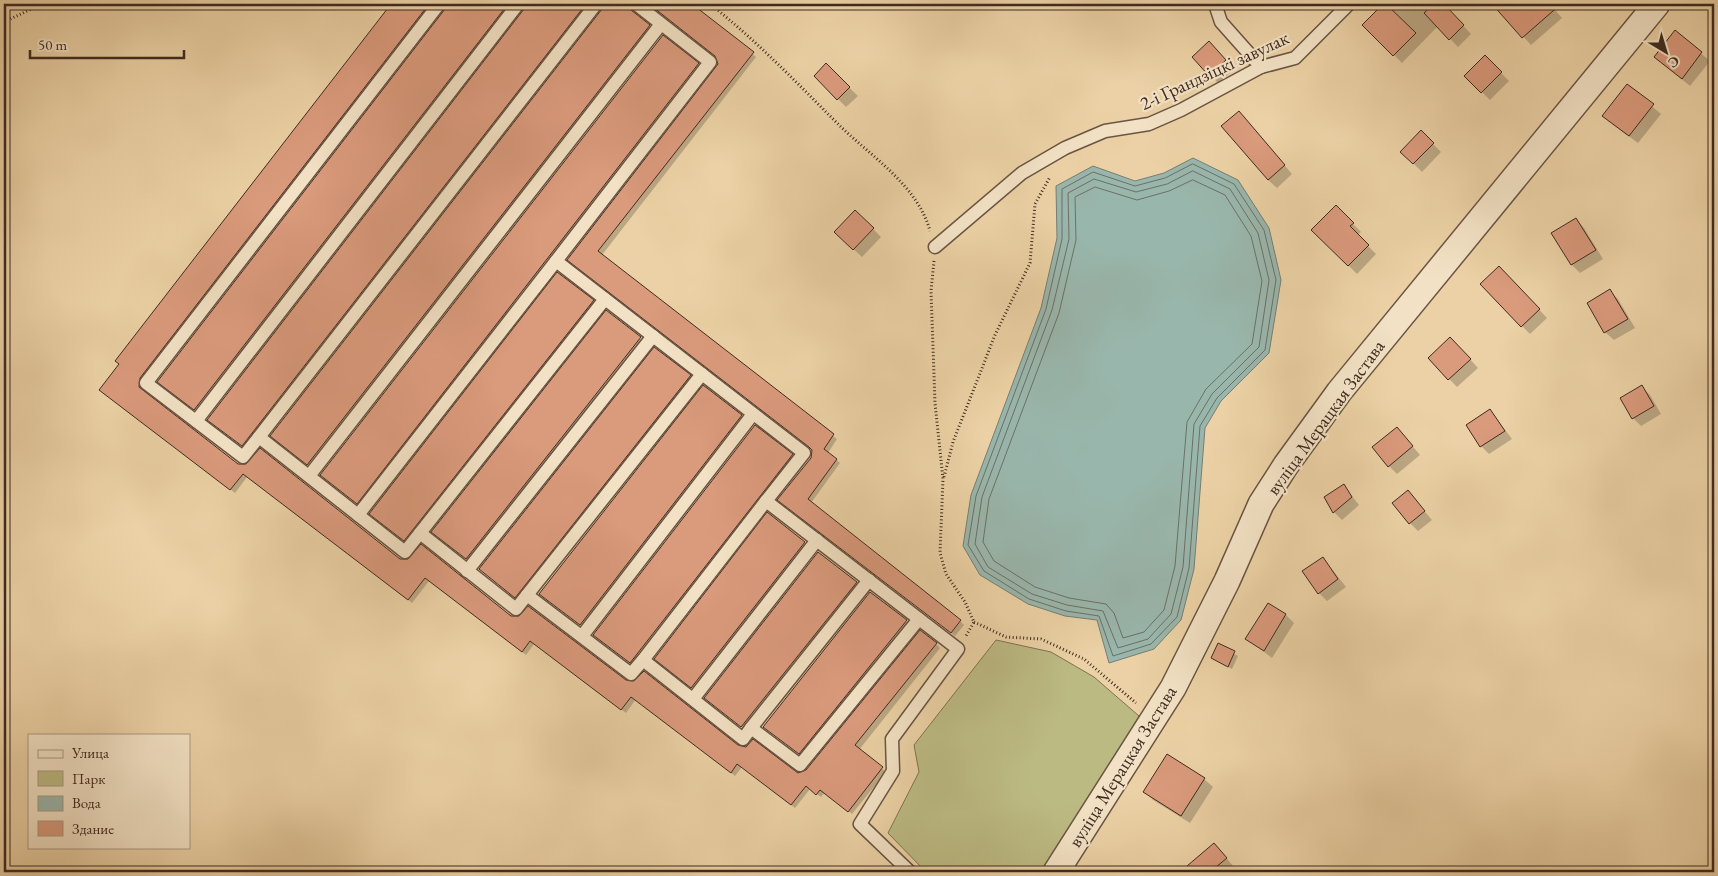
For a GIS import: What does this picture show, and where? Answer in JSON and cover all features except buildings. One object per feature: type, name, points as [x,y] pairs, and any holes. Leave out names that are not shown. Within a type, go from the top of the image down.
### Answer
[{"type":"street","name":"вуліца Мерацкая Застава","points":[[1056,872],[1173,688],[1228,581],[1261,504],[1286,465],[1339,392],[1657,4]]},
{"type":"lane","points":[[438,4],[146,384],[243,457],[596,4]]},
{"type":"lane","points":[[196,421],[518,4]]},
{"type":"lane","points":[[358,515],[710,62],[636,4]]},
{"type":"lane","points":[[1215,4],[1220,22],[1261,67]]},
{"type":"lane","name":"2-і Грандзіцкі завулак","points":[[935,248],[1022,173],[1066,148],[1105,131],[1149,124],[1181,110],[1261,67],[1294,58],[1349,4]]},
{"type":"lane","points":[[309,476],[661,24]]},
{"type":"lane","points":[[527,595],[632,674],[804,453],[556,261]]},
{"type":"lane","points":[[259,437],[405,552],[605,299]]},
{"type":"lane","points":[[467,571],[653,336]]},
{"type":"lane","points":[[420,533],[516,609],[702,374]]},
{"type":"lane","points":[[582,636],[753,414]]},
{"type":"lane","points":[[766,501],[958,649],[892,739],[893,771],[860,824],[910,872]]},
{"type":"lane","points":[[694,700],[817,540]]},
{"type":"lane","points":[[643,660],[743,739],[869,580]]},
{"type":"lane","points":[[752,728],[800,765],[919,619]]},
{"type":"path","points":[[4,22],[42,4]]},
{"type":"path","points":[[710,4],[751,37],[898,179],[926,216],[935,248],[931,291],[935,403],[943,479],[940,553],[946,574],[965,602],[974,622],[1006,637],[1041,639],[1084,659],[1115,683],[1154,719]]},
{"type":"path","points":[[943,479],[953,442],[995,335],[1030,263],[1034,204],[1066,148]]},
{"type":"path","points":[[958,649],[974,622]]},
{"type":"green space","points":[[996,640],[1051,652],[1094,677],[1139,716],[1051,872],[926,872],[888,833],[919,772],[914,745]]},
{"type":"water","points":[[1193,158],[1238,180],[1269,228],[1281,280],[1269,353],[1221,401],[1205,428],[1194,569],[1181,620],[1154,649],[1109,663],[1097,620],[1065,616],[1028,604],[980,575],[963,546],[971,495],[1041,308],[1057,238],[1056,186],[1093,166],[1135,181],[1164,173]]}]
